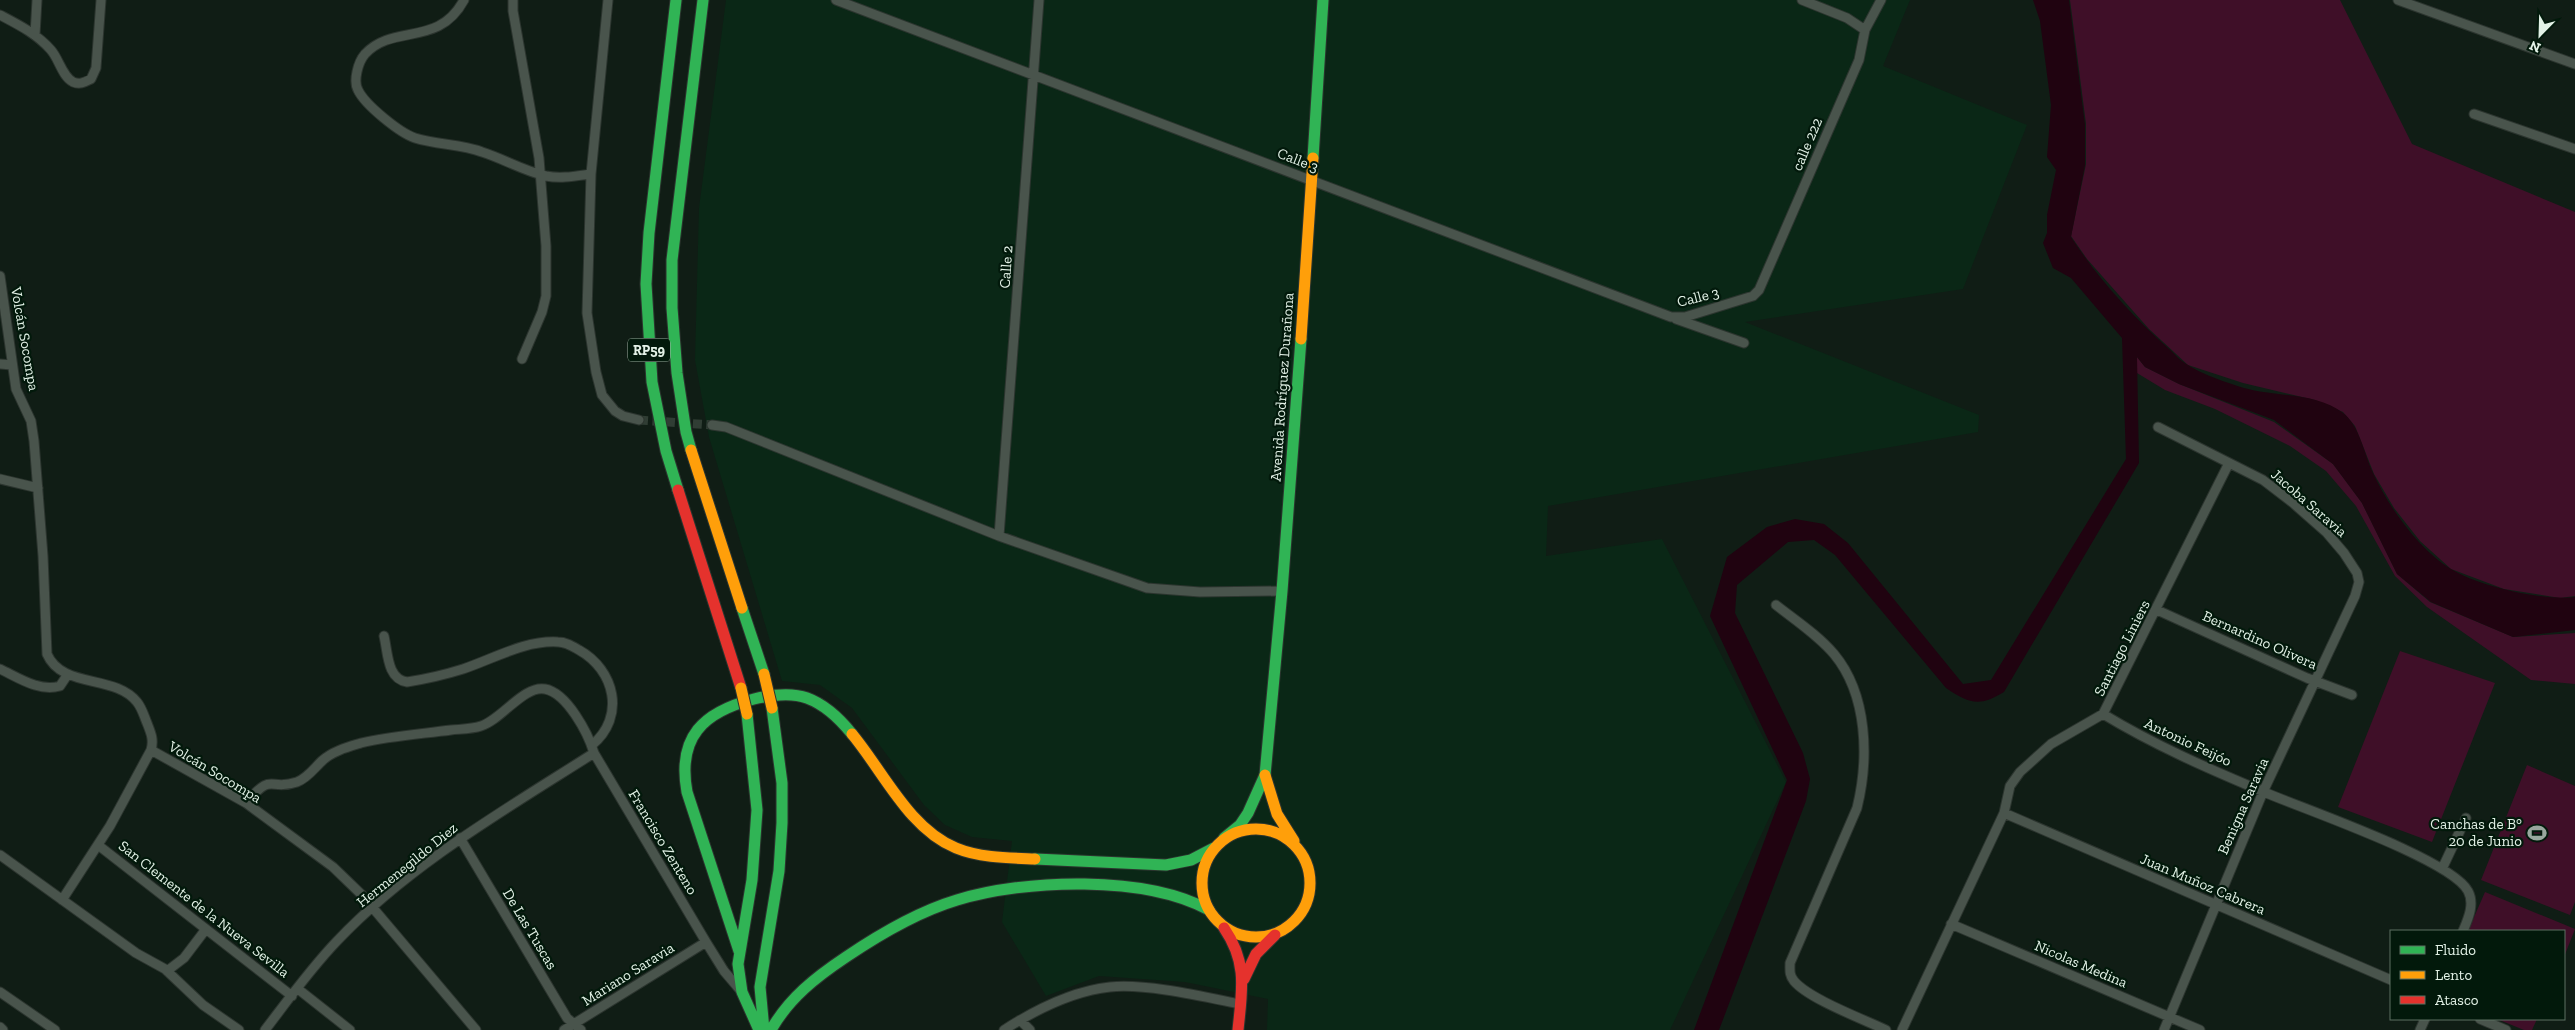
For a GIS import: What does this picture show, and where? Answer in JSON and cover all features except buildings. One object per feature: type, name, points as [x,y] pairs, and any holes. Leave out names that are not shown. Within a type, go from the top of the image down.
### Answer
[{"type":"main road","name":"RP59","points":[[676,0],[649,233],[646,284],[649,352],[658,416],[666,451],[741,688],[747,714],[757,810],[752,880],[739,951]]},
{"type":"main road","name":"RP59","points":[[703,0],[672,260],[672,308],[677,373],[686,432],[710,512],[764,674],[772,708],[782,783],[779,871],[760,986],[764,1030]]},
{"type":"main road","name":"Avenida Rodríguez Durañona","points":[[1264,775],[1282,590],[1313,180],[1323,0]]},
{"type":"main road","points":[[759,1030],[742,992],[738,975],[739,951],[692,805],[684,768],[688,744],[706,720],[730,705],[758,698],[791,694],[816,701],[827,708],[848,730],[913,816],[932,833],[950,845],[966,851],[1002,857],[1161,865],[1195,859],[1214,848]]},
{"type":"main road","points":[[1238,1030],[1243,982],[1241,957],[1236,946],[1209,910],[1203,896],[1202,880],[1204,865],[1214,848],[1240,825],[1248,813],[1264,775]]},
{"type":"main road","points":[[1218,921],[1231,931],[1246,936],[1262,937],[1277,933],[1290,926],[1300,916],[1308,903],[1311,888],[1306,860],[1277,814],[1264,775]]},
{"type":"main road","points":[[1224,838],[1239,831],[1255,828],[1271,830],[1286,836],[1298,847]]},
{"type":"main road","points":[[771,1030],[782,1011],[801,991],[832,966],[880,935],[916,916],[958,900],[987,893],[1038,886],[1113,887],[1158,891],[1182,897],[1209,910]]},
{"type":"main road","points":[[1243,982],[1256,954],[1277,933]]},
{"type":"street","points":[[35,35],[37,0]]},
{"type":"street","points":[[0,15],[35,35],[52,51],[67,77],[73,82],[83,84],[91,79],[96,68],[101,0]]},
{"type":"street","points":[[464,0],[450,20],[438,28],[380,43],[365,55],[357,71],[356,88],[365,100],[408,134],[481,151],[540,174],[564,178],[591,174]]},
{"type":"street","points":[[514,0],[513,11],[532,109],[546,246],[546,296],[542,312],[522,359]]},
{"type":"street","points":[[608,0],[591,174],[587,312],[596,372],[602,395],[623,416],[639,420]]},
{"type":"street","name":"Calle 3","points":[[836,0],[1671,317],[1685,317],[1753,296]]},
{"type":"street","name":"Calle 2","points":[[999,536],[1039,0]]},
{"type":"street","points":[[1802,0],[1847,18],[1865,30]]},
{"type":"street","name":"calle 222","points":[[1753,296],[1763,283],[1859,60],[1865,30],[1881,0]]},
{"type":"street","points":[[2398,0],[2422,4],[2575,64]]},
{"type":"street","points":[[2474,114],[2575,149]]},
{"type":"street","name":"Volcán Socompa","points":[[0,276],[16,388],[31,421],[38,488],[47,654],[53,664],[68,674],[117,688],[136,701],[151,734],[153,742],[151,750],[246,803],[333,867],[373,908],[476,1030]]},
{"type":"street","points":[[1671,317],[1744,343]]},
{"type":"street","points":[[0,364],[12,364]]},
{"type":"street","points":[[712,425],[726,427],[999,536],[1147,588],[1200,592],[1282,590]]},
{"type":"street","name":"Jacoba Saravia","points":[[2158,427],[2262,480],[2327,533],[2344,553],[2357,573],[2358,582],[2355,596]]},
{"type":"street","name":"Santiago Liniers","points":[[1902,1030],[2004,813],[2010,786],[2020,772],[2052,744],[2103,714],[2229,463]]},
{"type":"street","points":[[0,478],[38,488]]},
{"type":"street","name":"Benigna Saravia","points":[[2164,1030],[2168,1016],[2263,792],[2355,596]]},
{"type":"street","points":[[1776,605],[1835,655],[1854,688],[1863,733],[1862,786],[1857,808],[1790,963],[1790,974],[1794,981],[1808,993],[1886,1030]]},
{"type":"street","name":"Bernardino Olivera","points":[[2156,610],[2352,695]]},
{"type":"street","points":[[384,636],[392,674],[400,681],[407,682],[452,672],[509,651],[544,643],[567,643],[597,662],[612,690],[613,707],[603,732],[593,749]]},
{"type":"street","points":[[0,669],[35,685],[52,688],[60,686],[68,674]]},
{"type":"street","name":"Francisco Zenteno","points":[[246,803],[268,782],[297,782],[334,752],[361,743],[480,726],[498,717],[528,693],[544,688],[553,692],[566,703],[587,732],[593,749],[706,942],[724,971],[742,992]]},
{"type":"street","name":"Antonio Feijóo","points":[[2103,714],[2163,747],[2263,792],[2406,850],[2442,869],[2469,892],[2471,903],[2463,930]]},
{"type":"street","name":"Hermenegildo Diez","points":[[265,1030],[337,941],[373,908],[460,838],[593,749]]},
{"type":"street","points":[[62,900],[98,845],[151,750]]},
{"type":"street","name":"Juan Muñoz Cabrera","points":[[2004,813],[2390,980]]},
{"type":"street","points":[[2442,869],[2466,818]]},
{"type":"street","name":"De Las Tuscas","points":[[460,838],[567,1018],[581,1030]]},
{"type":"street","name":"San Clemente de la Nueva Sevilla","points":[[98,845],[206,929],[350,1030]]},
{"type":"street","points":[[0,855],[136,953],[167,971],[203,1005],[239,1030]]},
{"type":"street","name":"Nicolas Medina","points":[[1951,924],[2200,1030]]},
{"type":"street","points":[[167,971],[184,958],[206,929]]},
{"type":"street","name":"Mariano Saravia","points":[[564,1030],[706,942]]},
{"type":"street","points":[[1004,1030],[1020,1020],[1081,993],[1111,987],[1171,992],[1240,1004]]},
{"type":"street","points":[[0,992],[56,1030]]},
{"type":"street","points":[[1020,1020],[1030,1030]]},
{"type":"street","points":[[2482,1020],[2506,1030]]},
{"type":"shaded area","points":[[726,0],[1910,0],[1883,66],[2027,125],[1963,289],[1745,322],[1979,415],[1978,432],[1548,506],[1546,556],[1662,539],[1786,782],[1670,1030],[1267,1030],[1268,999],[1185,982],[1099,976],[1046,996],[1002,922],[1012,841],[972,837],[945,825],[924,805],[852,708],[820,685],[782,681],[709,437],[695,360],[699,208]]},
{"type":"shaded area","points":[[2033,0],[2069,0],[2085,125],[2085,165],[2071,237],[2116,296],[2155,336],[2193,368],[2244,388],[2308,398],[2332,406],[2343,413],[2354,425],[2358,433],[2379,486],[2396,513],[2427,551],[2451,569],[2477,581],[2511,591],[2546,597],[2575,597],[2575,630],[2513,637],[2431,602],[2397,574],[2362,503],[2333,464],[2274,420],[2179,384],[2145,367],[2137,357],[2139,463],[2004,692],[1988,700],[1975,702],[1946,688],[1835,555],[1814,540],[1788,542],[1737,585],[1735,613],[1803,753],[1810,779],[1806,801],[1719,1030],[1694,1030],[1787,780],[1710,616],[1727,557],[1767,527],[1795,519],[1824,524],[1848,543],[1963,684],[1991,680],[2126,459],[2122,338],[2071,278],[2053,268],[2043,243],[2047,233],[2047,215],[2056,170],[2047,157],[2051,105],[2040,21]]},
{"type":"shaded area","points":[[2070,0],[2340,0],[2412,144],[2575,212],[2575,596],[2560,598],[2504,589],[2451,569],[2420,541],[2394,508],[2374,474],[2355,426],[2343,412],[2315,400],[2243,383],[2188,365],[2149,329],[2087,259],[2071,236],[2086,164],[2086,124]]},
{"type":"shaded area","points":[[2137,357],[2145,367],[2179,384],[2274,422],[2333,464],[2362,503],[2397,574],[2430,602],[2513,637],[2575,633],[2575,684],[2531,680],[2427,607],[2395,576],[2356,506],[2326,471],[2290,446],[2215,409],[2165,390],[2137,373]]},
{"type":"shaded area","points":[[2400,651],[2495,683],[2432,842],[2338,807]]},
{"type":"shaded area","name":"Canchas de B° 20 de Junio","points":[[2527,765],[2575,786],[2575,902],[2570,915],[2481,880]]},
{"type":"shaded area","points":[[2485,892],[2575,929],[2565,954],[2565,930],[2468,930]]},
{"type":"shaded area","points":[[2499,1020],[2537,1020],[2532,1030],[2524,1030]]},
{"type":"tunnel","points":[[639,420],[712,425]]},
{"type":"traffic: fast","points":[[676,0],[649,233],[646,284],[652,382],[666,451],[678,490]]},
{"type":"traffic: fast","points":[[691,450],[686,432],[677,373],[672,308],[672,260],[703,0]]},
{"type":"traffic: fast","points":[[1313,158],[1323,0]]},
{"type":"traffic: fast","points":[[1224,838],[1240,825],[1248,813],[1265,775],[1282,591],[1301,339]]},
{"type":"traffic: fast","points":[[742,608],[764,674]]},
{"type":"traffic: fast","points":[[739,951],[687,792],[686,756],[690,742],[698,730],[721,711],[754,699],[781,695],[801,696],[820,704],[852,734]]},
{"type":"traffic: fast","points":[[764,1030],[760,987],[779,871],[782,823],[782,783],[772,708]]},
{"type":"traffic: fast","points":[[747,714],[757,810],[752,880],[738,964],[742,992],[759,1030]]},
{"type":"traffic: fast","points":[[1035,859],[1166,865],[1191,860],[1214,848]]},
{"type":"traffic: fast","points":[[771,1030],[778,1018],[795,998],[814,980],[835,965],[899,924],[957,900],[1016,888],[1084,884],[1119,886],[1152,891],[1183,899],[1209,910]]},
{"type":"traffic: slow","points":[[1301,339],[1313,158]]},
{"type":"traffic: slow","points":[[691,450],[742,608]]},
{"type":"traffic: slow","points":[[764,674],[772,708]]},
{"type":"traffic: slow","points":[[741,688],[747,714]]},
{"type":"traffic: slow","points":[[852,734],[898,798],[924,827],[939,839],[956,848],[975,854],[1035,859]]},
{"type":"traffic: slow","points":[[1265,775],[1277,814],[1294,841]]},
{"type":"traffic: slow","points":[[1256,829],[1277,833],[1294,845],[1306,862],[1310,883],[1306,904],[1294,921],[1277,933],[1256,937],[1235,933],[1218,921],[1206,904],[1202,883],[1206,862],[1218,845],[1235,833],[1256,829]]},
{"type":"traffic: jam","points":[[678,490],[741,688]]},
{"type":"traffic: jam","points":[[1224,928],[1237,953],[1242,977],[1238,1030]]},
{"type":"traffic: jam","points":[[1244,979],[1256,954],[1275,935]]},
{"type":"place","name":"Canchas de B° 20 de Junio","points":[[2537,833]]}]
